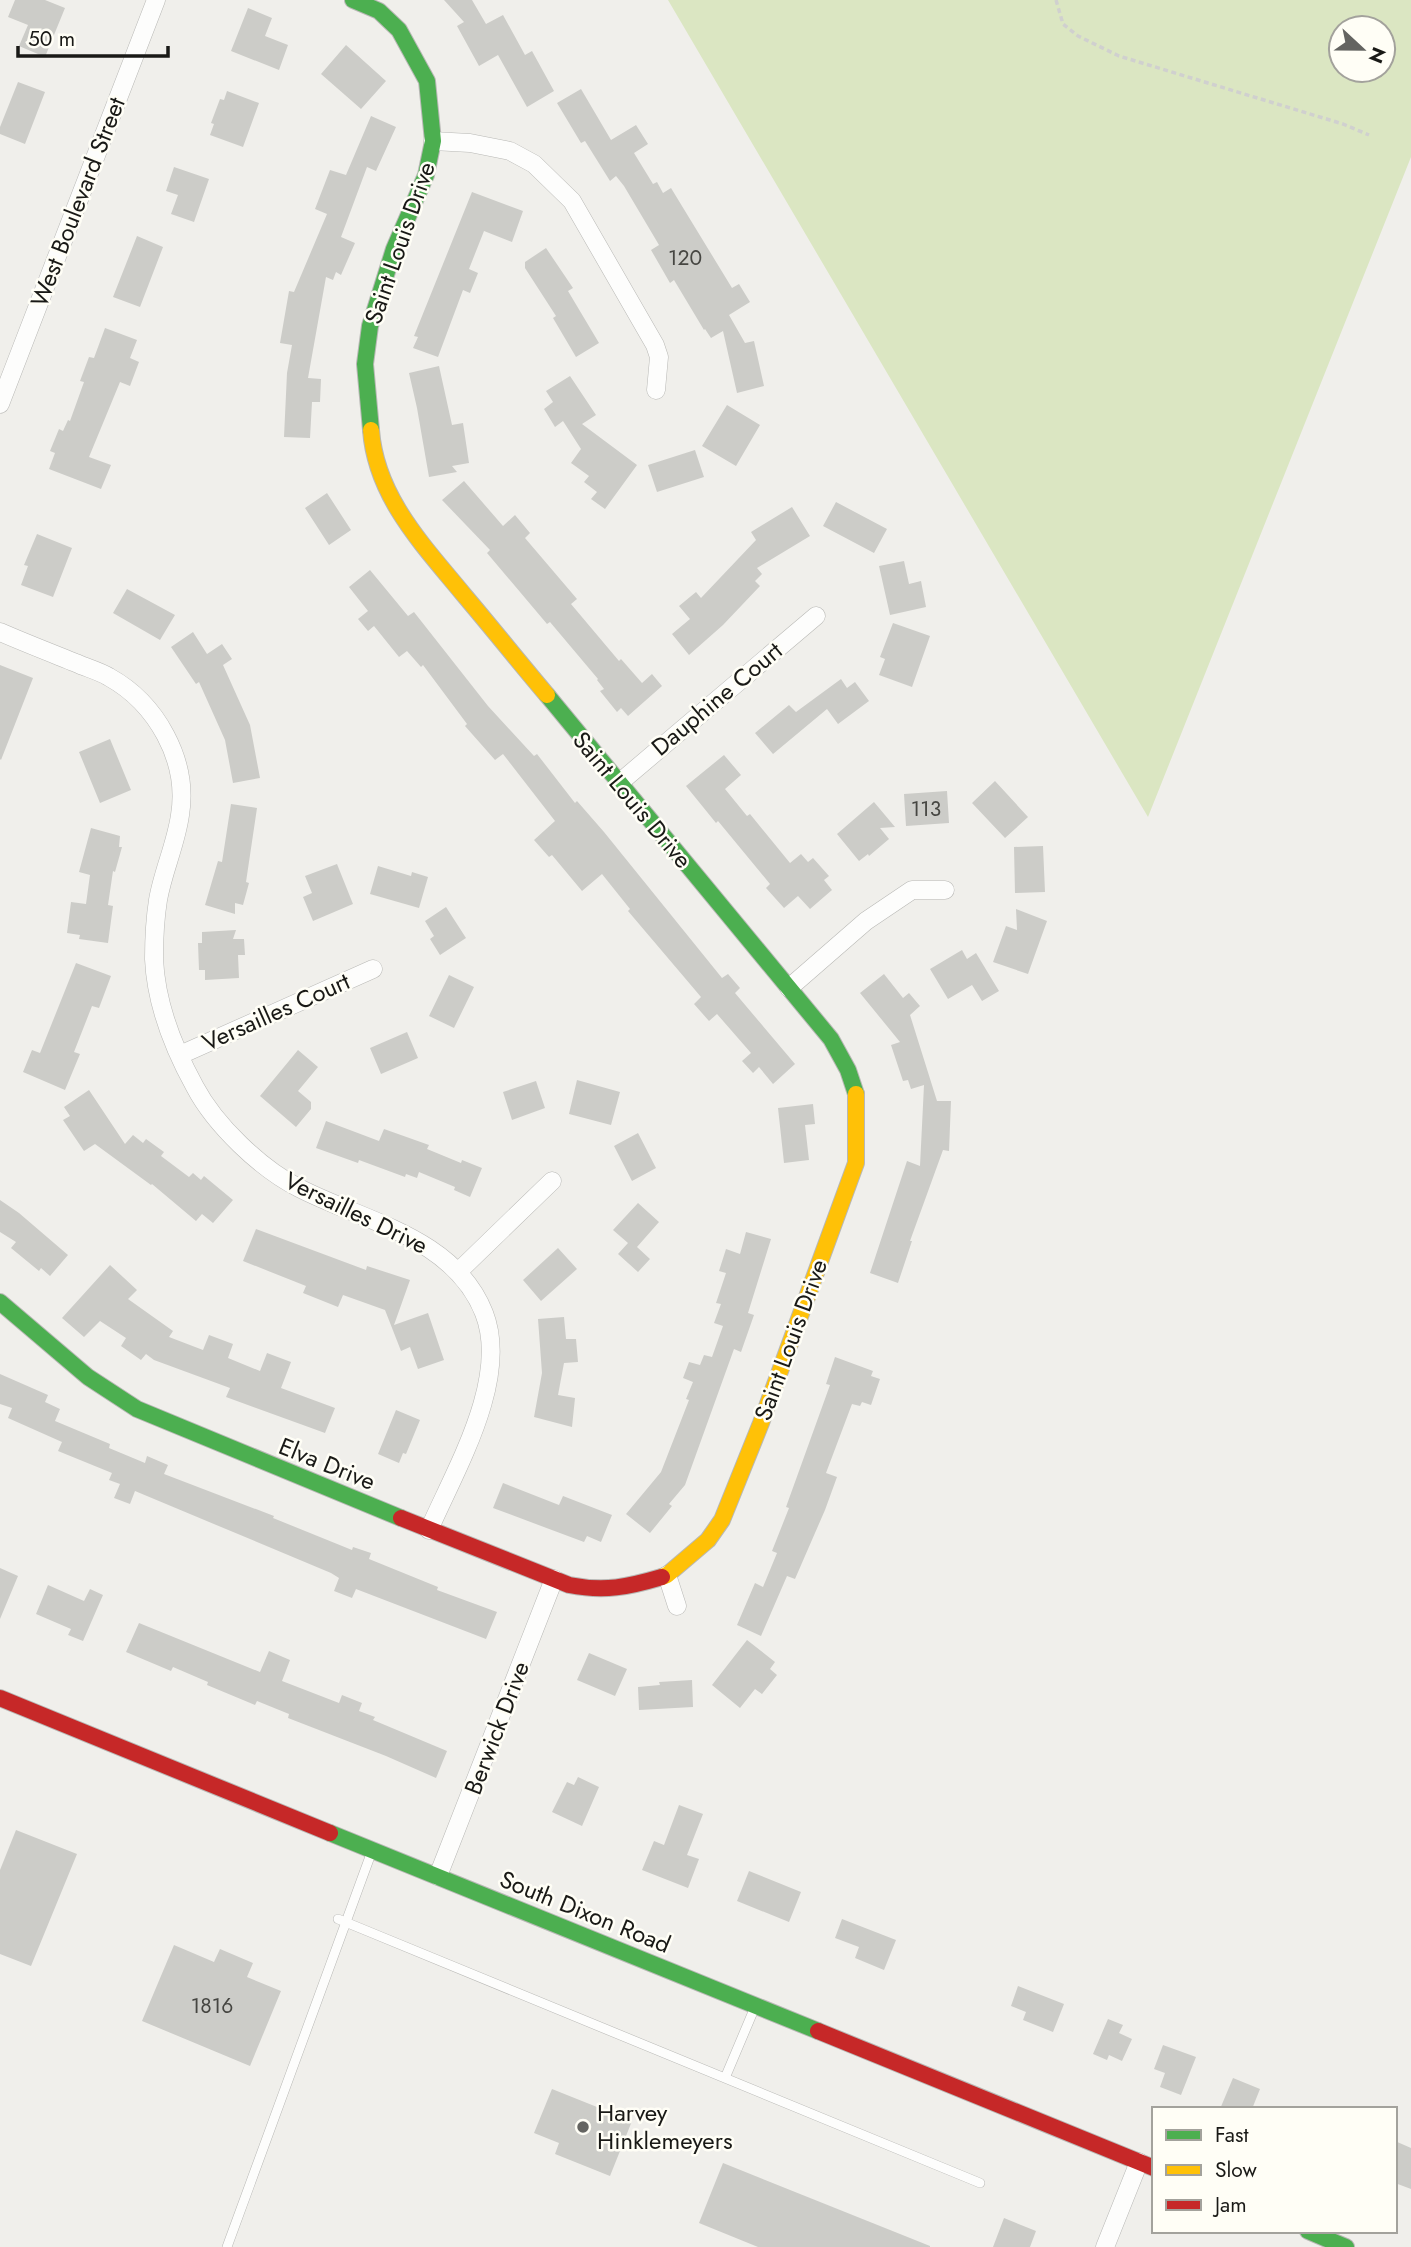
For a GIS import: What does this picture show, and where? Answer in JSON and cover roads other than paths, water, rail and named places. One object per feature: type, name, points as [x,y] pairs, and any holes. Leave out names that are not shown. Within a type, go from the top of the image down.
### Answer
[{"type":"street","name":"West Boulevard Street","points":[[0,404],[4,384],[156,0]]},
{"type":"street","name":"Saint Louis Drive","points":[[353,0],[379,11],[404,40],[427,81],[433,141],[426,175],[394,248],[370,326],[365,364],[372,447],[382,481],[407,526],[831,1039],[848,1070],[857,1097],[856,1163],[761,1423],[722,1520],[708,1540],[667,1575]]},
{"type":"street","points":[[433,141],[470,143],[510,151],[534,164],[572,201],[655,345],[659,358],[656,390]]},
{"type":"street","name":"Dauphine Court","points":[[618,784],[816,616]]},
{"type":"street","name":"Versailles Drive","points":[[0,632],[110,677],[143,703],[159,722],[171,746],[182,791],[180,815],[158,901],[154,960],[161,1006],[180,1055],[195,1088],[217,1120],[268,1169],[298,1188],[431,1247],[458,1271],[472,1288],[485,1316],[491,1348],[489,1375],[474,1427],[429,1530]]},
{"type":"street","points":[[789,988],[866,922],[912,890],[945,890]]},
{"type":"street","name":"Versailles Court","points":[[180,1055],[373,969]]},
{"type":"street","points":[[458,1271],[552,1181]]},
{"type":"street","name":"Elva Drive","points":[[0,1302],[88,1377],[137,1409],[429,1530],[554,1579],[594,1590],[627,1587],[667,1575]]},
{"type":"street","points":[[667,1575],[677,1605]]},
{"type":"street","name":"Berwick Drive","points":[[438,1876],[554,1579]]},
{"type":"street","name":"South Dixon Road","points":[[0,1698],[1146,2165]]},
{"type":"street","points":[[1105,2247],[1146,2165]]},
{"type":"street","points":[[1313,2233],[1346,2247]]},
{"type":"lane","points":[[227,2247],[342,1920],[373,1850]]},
{"type":"lane","points":[[342,1920],[980,2183]]},
{"type":"lane","points":[[725,2078],[756,2006]]},
{"type":"place","name":"Harvey Hinklemeyers","points":[[583,2127]]}]
